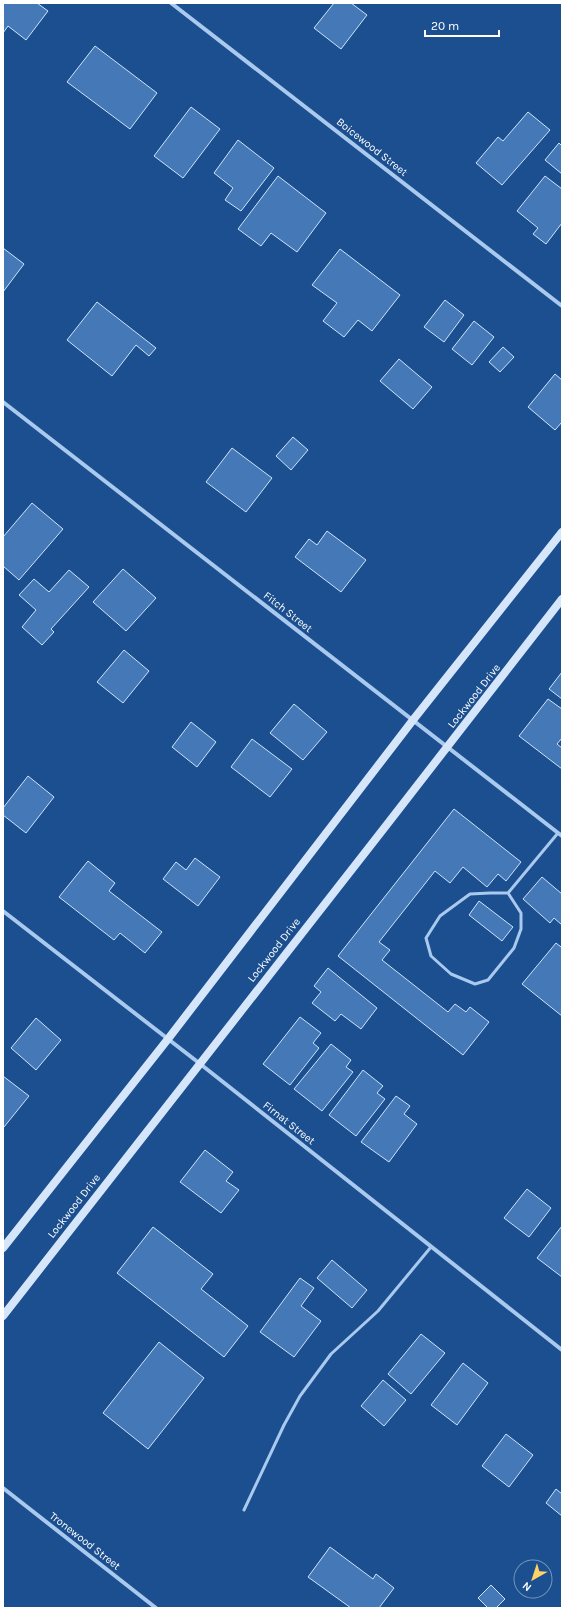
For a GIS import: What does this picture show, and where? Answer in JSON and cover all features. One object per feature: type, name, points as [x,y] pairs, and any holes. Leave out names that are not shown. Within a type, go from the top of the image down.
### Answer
[{"type":"main road","points":[[3,1248],[168,1039],[413,720],[562,532]]},
{"type":"main road","name":"Lockwood Drive","points":[[3,1316],[562,599]]},
{"type":"street","name":"Boicewood Street","points":[[171,3],[562,306]]},
{"type":"street","name":"Fitch Street","points":[[3,402],[560,835]]},
{"type":"street","name":"Firnat Street","points":[[3,911],[199,1063],[562,1350]]},
{"type":"street","name":"Tronewood Street","points":[[3,1488],[156,1608]]},
{"type":"lane","points":[[508,893],[521,914],[521,929],[514,948],[488,980],[475,984],[451,974],[431,956],[426,938],[440,916],[470,894],[508,893],[560,835]]},
{"type":"lane","points":[[244,1510],[284,1425],[309,1384],[330,1354],[378,1311],[431,1247]]},
{"type":"building","points":[[3,3],[37,3],[48,11],[26,40],[8,26],[3,33]]},
{"type":"building","points":[[334,3],[351,3],[367,15],[341,49],[314,28]]},
{"type":"building","points":[[95,46],[157,93],[130,129],[67,82]]},
{"type":"building","points":[[191,107],[220,129],[183,178],[154,156]]},
{"type":"building","points":[[528,112],[550,130],[502,185],[476,163],[498,137],[503,141]]},
{"type":"building","points":[[238,140],[274,168],[241,211],[225,200],[233,188],[214,173]]},
{"type":"building","points":[[559,143],[562,146],[562,174],[545,160]]},
{"type":"building","points":[[278,176],[326,213],[297,252],[271,233],[261,246],[238,229]]},
{"type":"building","points":[[545,176],[562,189],[562,223],[546,244],[533,234],[538,228],[517,211]]},
{"type":"building","points":[[3,248],[24,264],[3,292]]},
{"type":"building","points":[[340,249],[400,295],[372,331],[358,320],[344,337],[323,321],[337,303],[312,285]]},
{"type":"building","points":[[445,300],[464,315],[444,342],[424,327]]},
{"type":"building","points":[[97,302],[156,348],[149,356],[136,345],[112,376],[67,340]]},
{"type":"building","points":[[474,321],[494,337],[472,365],[452,349]]},
{"type":"building","points":[[503,347],[514,357],[500,372],[489,362]]},
{"type":"building","points":[[399,359],[432,387],[413,409],[380,381]]},
{"type":"building","points":[[555,374],[562,380],[562,422],[555,430],[528,407]]},
{"type":"building","points":[[293,437],[308,450],[291,470],[276,456]]},
{"type":"building","points":[[232,448],[272,478],[246,512],[206,482]]},
{"type":"building","points":[[32,503],[63,529],[19,580],[3,566],[3,537]]},
{"type":"building","points":[[327,531],[366,560],[341,592],[295,557],[309,539],[317,545]]},
{"type":"building","points":[[123,569],[156,598],[126,631],[93,602]]},
{"type":"building","points":[[69,570],[89,587],[51,629],[54,632],[42,645],[22,627],[36,610],[19,595],[34,579],[49,592]]},
{"type":"building","points":[[124,650],[149,671],[123,703],[97,682]]},
{"type":"building","points":[[562,672],[562,699],[549,689]]},
{"type":"building","points":[[548,699],[562,709],[562,738],[557,744],[562,748],[562,769],[519,736]]},
{"type":"building","points":[[294,704],[327,732],[303,760],[270,733]]},
{"type":"building","points":[[191,722],[216,742],[197,767],[172,747]]},
{"type":"building","points":[[252,739],[292,769],[270,797],[231,767]]},
{"type":"building","points":[[28,776],[54,797],[26,833],[3,815],[3,808]]},
{"type":"building","points":[[454,809],[521,862],[506,881],[498,874],[487,887],[463,867],[450,883],[435,871],[379,942],[390,950],[382,960],[448,1012],[455,1004],[466,1012],[470,1007],[489,1022],[463,1055],[338,956]]},
{"type":"building","points":[[195,858],[220,877],[198,906],[163,879],[176,862],[186,870]]},
{"type":"building","points":[[88,861],[115,883],[109,891],[162,932],[145,953],[120,933],[114,940],[59,897]]},
{"type":"building","points":[[542,877],[562,894],[562,925],[554,918],[550,923],[523,899]]},
{"type":"building","points":[[479,901],[513,927],[502,941],[469,915]]},
{"type":"building","points":[[556,943],[561,947],[562,945],[562,1016],[522,984]]},
{"type":"building","points":[[328,968],[377,1008],[361,1029],[341,1014],[335,1021],[312,1003],[321,992],[314,986]]},
{"type":"building","points":[[300,1017],[321,1033],[313,1043],[319,1048],[290,1085],[263,1064]]},
{"type":"building","points":[[36,1018],[61,1040],[36,1070],[11,1048]]},
{"type":"building","points":[[331,1044],[351,1060],[346,1067],[353,1072],[322,1111],[294,1089]]},
{"type":"building","points":[[363,1070],[383,1086],[377,1093],[385,1099],[356,1136],[329,1115]]},
{"type":"building","points":[[3,1076],[29,1096],[4,1127],[3,1126]]},
{"type":"building","points":[[396,1096],[410,1106],[404,1114],[417,1124],[389,1162],[361,1142]]},
{"type":"building","points":[[205,1150],[233,1172],[226,1181],[239,1190],[221,1213],[180,1182]]},
{"type":"building","points":[[527,1189],[551,1208],[529,1237],[504,1218]]},
{"type":"building","points":[[562,1226],[562,1277],[537,1258]]},
{"type":"building","points":[[153,1227],[213,1274],[201,1289],[248,1326],[224,1357],[117,1273]]},
{"type":"building","points":[[332,1260],[367,1290],[352,1308],[317,1278]]},
{"type":"building","points":[[300,1278],[314,1288],[301,1306],[321,1321],[294,1357],[260,1332]]},
{"type":"building","points":[[421,1334],[445,1353],[411,1394],[388,1374]]},
{"type":"building","points":[[159,1342],[204,1378],[148,1449],[103,1413]]},
{"type":"building","points":[[463,1363],[488,1383],[457,1425],[431,1405]]},
{"type":"building","points":[[383,1380],[406,1400],[384,1426],[361,1406]]},
{"type":"building","points":[[506,1434],[533,1455],[509,1487],[482,1466]]},
{"type":"building","points":[[556,1489],[562,1494],[562,1516],[546,1503]]},
{"type":"building","points":[[330,1547],[373,1579],[376,1574],[394,1588],[379,1608],[351,1608],[308,1577]]},
{"type":"building","points":[[491,1585],[505,1599],[496,1608],[488,1608],[478,1598]]}]
